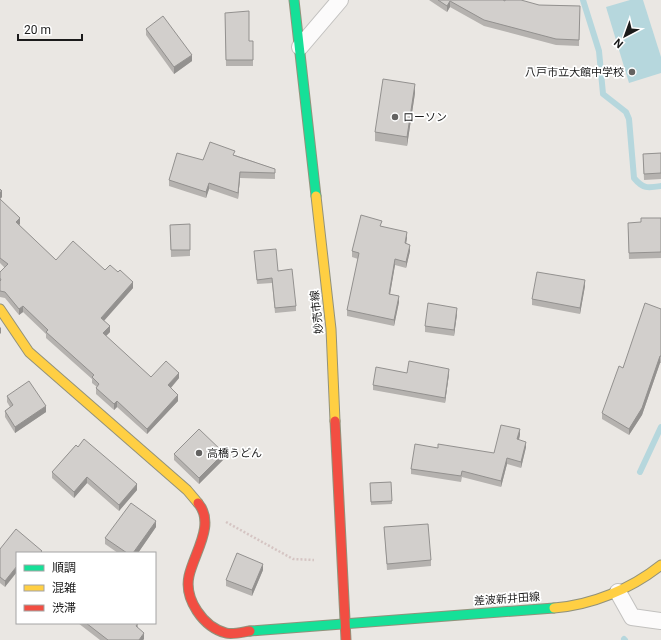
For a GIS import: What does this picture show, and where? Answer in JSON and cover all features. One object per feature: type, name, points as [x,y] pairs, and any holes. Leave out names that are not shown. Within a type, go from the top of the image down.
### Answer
[{"type":"main road","name":"妙売市線","points":[[294,0],[331,329],[346,640]]},
{"type":"main road","points":[[0,309],[29,352],[187,490],[203,510]]},
{"type":"main road","name":"差波新井田線","points":[[203,510],[204,530],[189,577],[191,598],[202,620],[226,633],[344,623],[562,608],[589,602],[618,592],[661,565]]},
{"type":"street","points":[[300,47],[340,0]]},
{"type":"street","points":[[618,592],[632,617],[661,621]]},
{"type":"path","points":[[203,510],[293,559],[314,560]]},
{"type":"water","points":[[630,0],[643,0],[661,57],[661,73],[629,83],[606,7]]},
{"type":"building","points":[[438,0],[521,0],[539,5],[580,6],[579,40],[556,39],[484,20],[450,1],[447,6]]},
{"type":"building","points":[[249,11],[249,41],[253,41],[253,60],[226,60],[225,13]]},
{"type":"building","points":[[163,16],[192,55],[174,67],[146,29]]},
{"type":"building","name":"ローソン","points":[[383,79],[415,84],[407,137],[375,132]]},
{"type":"building","points":[[210,142],[235,151],[233,155],[275,169],[275,173],[240,172],[238,193],[209,183],[206,192],[169,180],[177,153],[203,160]]},
{"type":"building","points":[[661,153],[661,173],[644,174],[643,154]]},
{"type":"building","points":[[0,199],[20,218],[16,222],[56,260],[73,241],[105,270],[110,265],[118,272],[120,270],[133,282],[101,318],[110,326],[103,333],[151,377],[166,361],[179,373],[168,385],[178,395],[147,429],[117,401],[114,404],[96,388],[99,384],[92,377],[94,375],[46,332],[48,330],[23,306],[19,309],[5,292],[0,291],[0,272],[8,264],[0,258]]},
{"type":"building","points":[[361,215],[382,221],[380,226],[407,232],[405,243],[410,245],[406,262],[395,259],[389,294],[399,296],[394,320],[347,310],[359,253],[352,251]]},
{"type":"building","points":[[641,218],[661,218],[661,252],[629,253],[628,223],[641,222]]},
{"type":"building","points":[[190,224],[190,250],[171,250],[170,225]]},
{"type":"building","points":[[276,249],[278,271],[292,269],[296,306],[275,308],[272,278],[257,280],[254,251]]},
{"type":"building","points":[[537,272],[585,280],[580,308],[532,299]]},
{"type":"building","points":[[428,303],[457,308],[454,330],[425,326]]},
{"type":"building","points":[[645,303],[661,309],[661,356],[642,408],[629,429],[602,413],[619,366],[623,368]]},
{"type":"building","points":[[409,361],[449,369],[445,398],[373,385],[376,367],[407,373]]},
{"type":"building","points":[[29,381],[46,406],[15,427],[5,411],[13,405],[7,396]]},
{"type":"building","points":[[501,425],[520,429],[517,439],[526,442],[521,462],[507,458],[501,481],[462,471],[461,476],[411,469],[415,444],[438,448],[438,444],[494,453]]},
{"type":"building","points":[[199,429],[224,453],[199,478],[174,454]]},
{"type":"building","points":[[84,439],[137,484],[119,505],[87,477],[74,492],[52,472],[76,445],[78,447]]},
{"type":"building","points":[[391,482],[392,501],[371,502],[370,483]]},
{"type":"building","points":[[131,503],[156,521],[134,552],[126,552],[105,538]]},
{"type":"building","points":[[428,524],[431,560],[387,564],[384,527]]},
{"type":"building","points":[[16,529],[42,551],[16,552],[16,567],[5,581],[0,577],[0,549]]},
{"type":"building","points":[[237,553],[263,564],[252,590],[226,580]]},
{"type":"building","points":[[87,624],[137,624],[136,626],[144,633],[139,640],[108,640]]},
{"type":"waterway","points":[[583,0],[599,51],[603,94],[626,112],[629,119],[634,178],[646,187],[661,186]]},
{"type":"waterway","points":[[640,472],[661,427]]},
{"type":"traffic: fast","points":[[294,0],[316,196]]},
{"type":"traffic: fast","points":[[250,631],[554,608]]},
{"type":"traffic: slow","points":[[316,196],[331,329],[335,421]]},
{"type":"traffic: slow","points":[[0,309],[29,352],[187,490],[198,503]]},
{"type":"traffic: slow","points":[[554,608],[583,603],[610,594],[637,581],[661,565]]},
{"type":"traffic: jam","points":[[335,421],[346,640]]},
{"type":"traffic: jam","points":[[198,503],[203,511],[205,520],[202,539],[189,576],[188,585],[192,603],[203,618],[218,630],[231,634],[250,631]]},
{"type":"place","name":"八戸市立大館中学校","points":[[632,72]]},
{"type":"place","name":"ローソン","points":[[395,117]]},
{"type":"place","name":"高橋うどん","points":[[199,453]]}]
